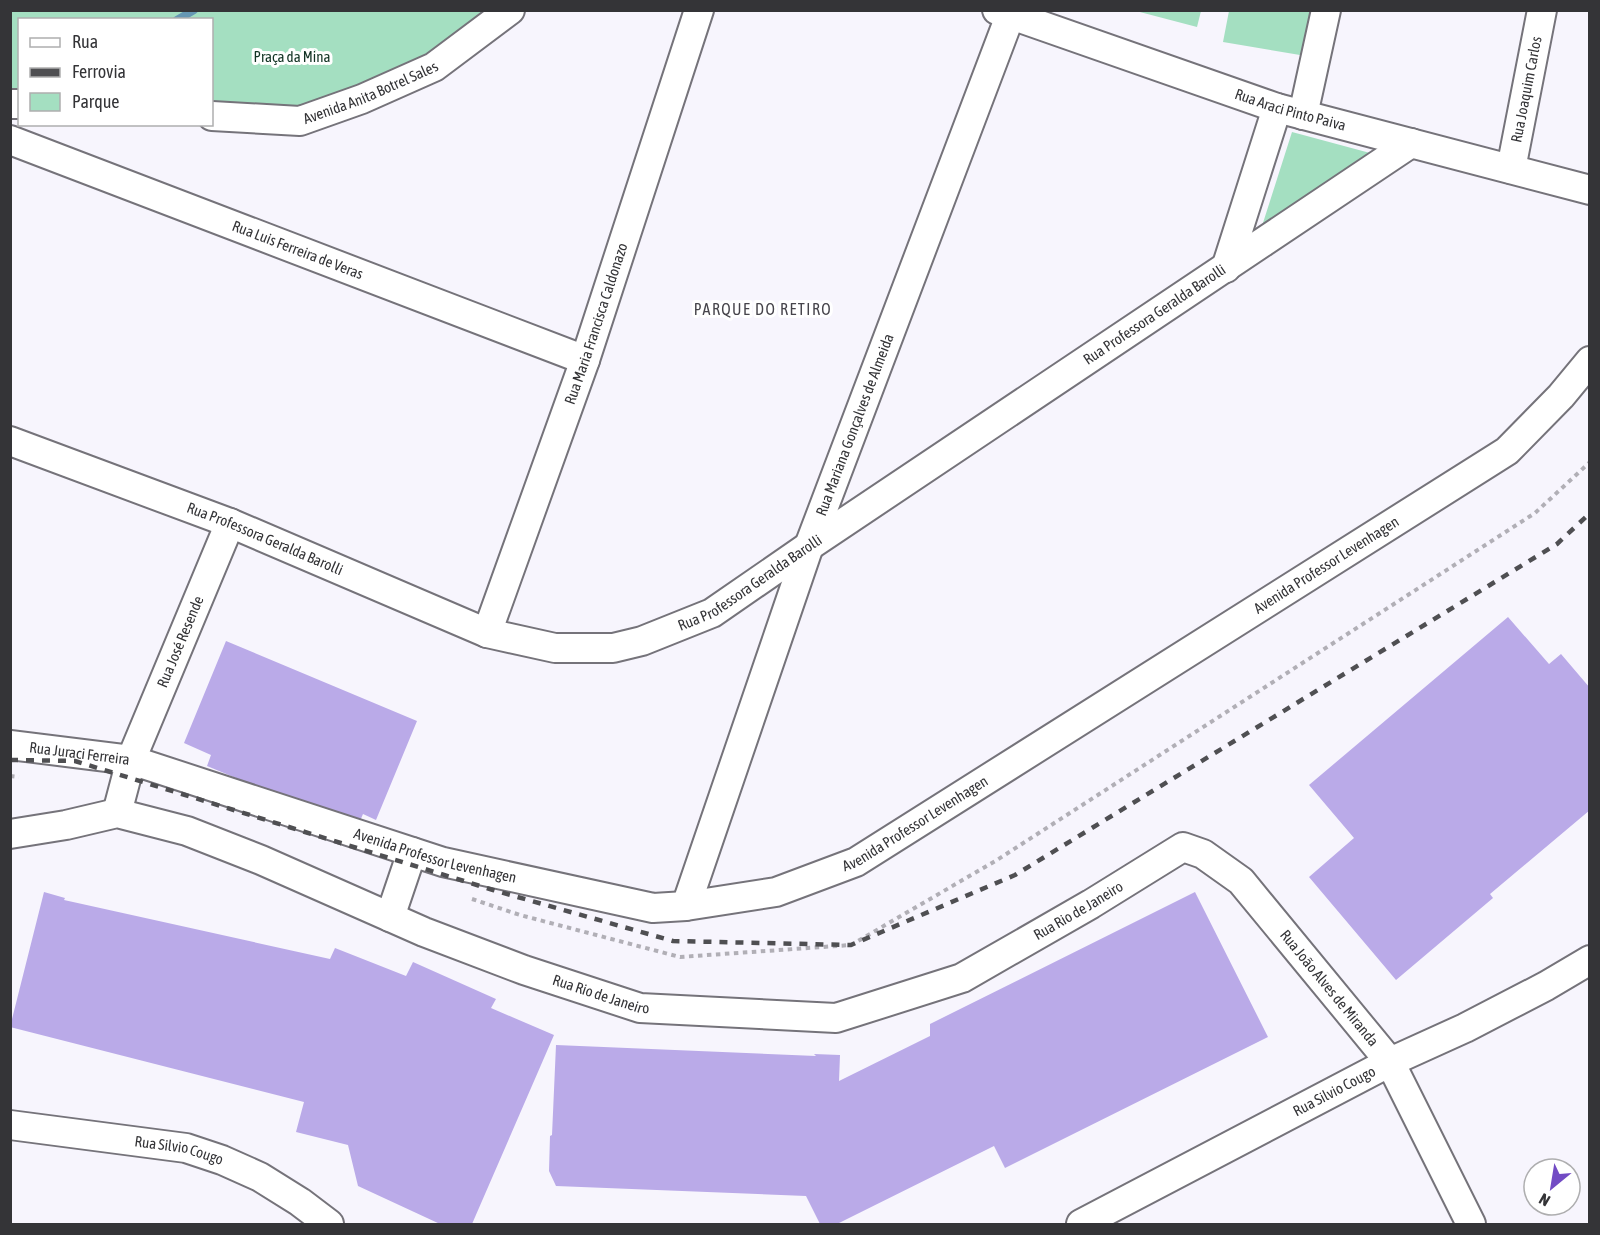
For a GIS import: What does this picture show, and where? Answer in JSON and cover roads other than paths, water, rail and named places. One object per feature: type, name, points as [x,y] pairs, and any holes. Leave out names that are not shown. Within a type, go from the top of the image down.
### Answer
[{"type":"street","name":"Avenida Anita Botrel Sales","points":[[213,116],[300,120],[362,99],[434,68],[510,10]]},
{"type":"street","name":"Rua Maria Francisca Caldonazo","points":[[487,633],[585,360],[699,10]]},
{"type":"street","points":[[1226,268],[1290,111],[1326,10]]},
{"type":"street","name":"Rua Joaquim Carlos","points":[[1511,169],[1542,10]]},
{"type":"street","name":"Rua Araci Pinto Paiva","points":[[1004,13],[1290,111],[1590,190]]},
{"type":"street","name":"Rua Mariana Gonçalves de Almeida","points":[[686,906],[809,546],[1004,13]]},
{"type":"street","name":"Rua Luis Ferreira de Veras","points":[[10,140],[585,360]]},
{"type":"street","name":"Rua Professora Geralda Barolli","points":[[10,441],[230,523],[487,633],[555,648],[612,648],[642,641],[712,613],[1411,143]]},
{"type":"street","name":"Avenida Professor Levenhagen","points":[[131,760],[443,861],[653,908],[686,906],[776,892],[856,862],[1507,451],[1561,396],[1590,361]]},
{"type":"street","name":"Rua José Resende","points":[[131,760],[230,523]]},
{"type":"street","name":"Rua Juraci Ferreira","points":[[10,745],[131,760],[117,813]]},
{"type":"street","name":"Rua Rio de Janeiro","points":[[10,834],[66,825],[117,813],[187,831],[261,860],[390,917],[524,970],[640,1008],[836,1018],[962,978],[1091,904],[1183,847]]},
{"type":"street","name":"Rua João Alves de Miranda","points":[[1183,847],[1203,854],[1241,881],[1390,1062],[1471,1224]]},
{"type":"street","points":[[390,917],[412,852]]},
{"type":"street","name":"Rua Silvio Cougo","points":[[1081,1224],[1390,1062],[1465,1028],[1546,986],[1590,960]]},
{"type":"street","name":"Rua Silvio Cougo","points":[[10,1125],[186,1148],[222,1160],[260,1177],[330,1224]]},
{"type":"waterway","points":[[180,18],[194,10]]},
{"type":"railway","points":[[10,760],[75,761],[493,890],[673,941],[851,945],[1015,875],[1557,544],[1590,513]]},
{"type":"district","name":"PARQUE DO RETIRO","points":[[763,309]]},
{"type":"park label","name":"Praça da Mina","points":[[292,57]]}]
